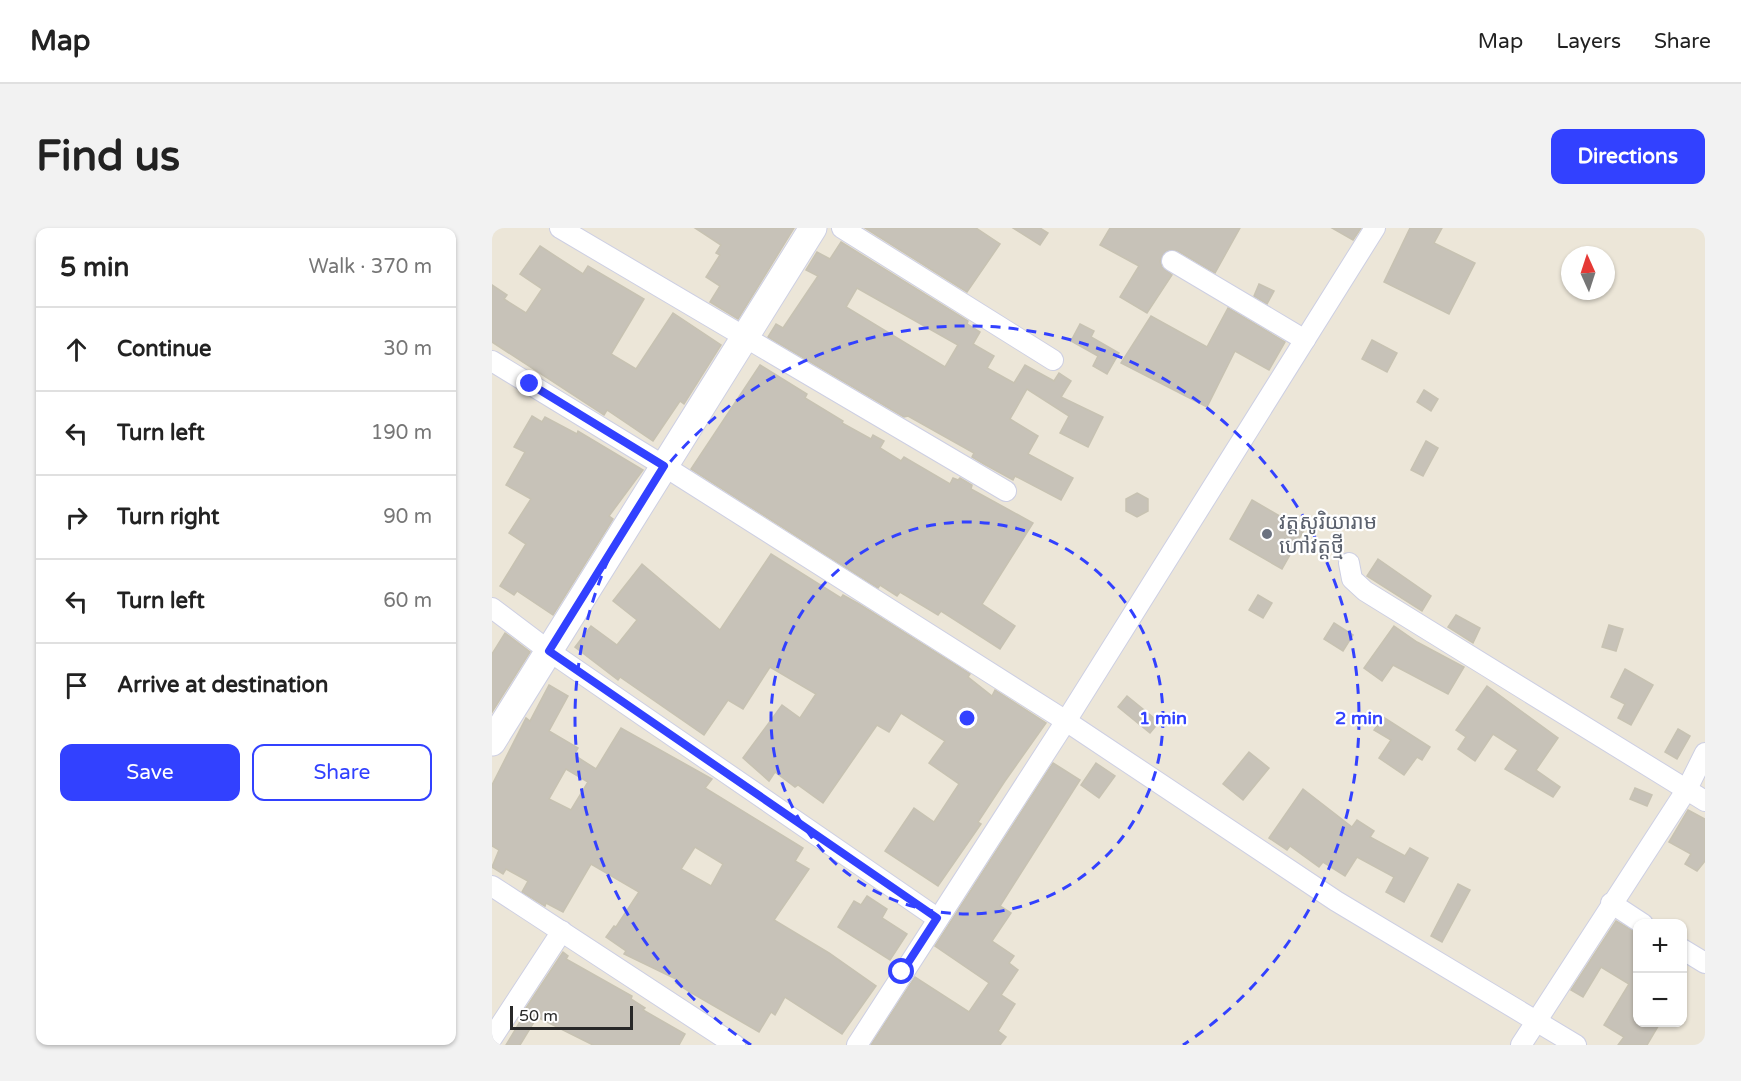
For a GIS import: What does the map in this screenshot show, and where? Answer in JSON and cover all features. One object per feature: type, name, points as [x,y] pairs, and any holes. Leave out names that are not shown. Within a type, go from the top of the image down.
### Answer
[{"type":"street","points":[[560,228],[744,339],[1006,491]]},
{"type":"street","points":[[492,742],[813,228]]},
{"type":"street","points":[[842,228],[1053,360]]},
{"type":"street","points":[[856,1045],[1066,721],[1376,228]]},
{"type":"street","points":[[1172,261],[1305,340]]},
{"type":"street","points":[[492,361],[664,466],[1066,721],[1336,901],[1576,1045]]},
{"type":"street","points":[[1349,562],[1353,579],[1365,591],[1705,801]]},
{"type":"street","points":[[492,608],[549,651],[937,918]]},
{"type":"street","points":[[1521,1045],[1687,789],[1705,753]]},
{"type":"street","points":[[492,886],[735,1045]]},
{"type":"street","points":[[1611,903],[1635,919]]},
{"type":"street","points":[[492,1038],[562,931]]},
{"type":"street","points":[[1687,952],[1705,963]]},
{"type":"building","points":[[695,228],[794,228],[738,319],[710,302],[720,286],[706,277],[720,255],[716,253],[721,245]]},
{"type":"building","points":[[865,228],[976,228],[1000,244],[967,292]]},
{"type":"building","points":[[1013,228],[1040,228],[1048,233],[1040,245]]},
{"type":"building","points":[[1110,228],[1240,228],[1215,273],[1178,251],[1166,251],[1160,261],[1162,267],[1172,275],[1147,313],[1120,297],[1139,266],[1100,245]]},
{"type":"building","points":[[1332,228],[1361,228],[1353,240]]},
{"type":"building","points":[[1410,228],[1442,228],[1434,243],[1475,263],[1449,314],[1384,282]]},
{"type":"building","points":[[841,242],[968,321],[967,324],[980,332],[973,344],[994,356],[987,368],[1014,383],[1025,365],[1054,381],[1059,373],[1071,381],[1061,397],[1103,417],[1088,447],[1060,433],[1069,416],[1027,389],[1010,419],[1038,436],[1028,454],[1073,478],[1061,500],[1015,476],[1013,480],[984,464],[972,457],[974,453],[908,416],[904,417],[768,337],[776,324],[783,328],[818,276],[806,270],[817,252],[830,259]],"holes":[[[857,288],[958,345],[945,367],[846,307]]]},
{"type":"building","points":[[540,246],[583,274],[588,266],[644,299],[611,354],[636,369],[673,313],[721,345],[684,404],[680,401],[653,441],[607,410],[604,415],[492,342],[492,285],[507,295],[504,299],[526,313],[542,289],[520,274]]},
{"type":"building","points":[[1259,284],[1274,291],[1267,304],[1254,296]]},
{"type":"building","points":[[1228,308],[1285,342],[1269,370],[1235,351],[1207,407],[1121,363],[1151,316],[1207,347]]},
{"type":"building","points":[[1080,324],[1094,331],[1091,337],[1119,353],[1107,374],[1093,366],[1098,356],[1071,341]]},
{"type":"building","points":[[1372,340],[1397,353],[1387,372],[1362,359]]},
{"type":"building","points":[[760,365],[807,394],[805,398],[843,421],[842,423],[871,439],[873,435],[884,441],[880,448],[901,461],[904,457],[950,484],[953,478],[958,480],[960,478],[972,485],[971,489],[1033,523],[982,604],[1015,626],[1000,649],[941,611],[938,615],[900,592],[897,596],[880,585],[878,588],[691,469]]},
{"type":"building","points":[[1424,390],[1438,399],[1431,411],[1417,402]]},
{"type":"building","points":[[532,416],[542,422],[545,417],[577,434],[578,431],[643,470],[609,516],[613,519],[553,615],[517,591],[514,595],[500,586],[526,544],[509,533],[531,499],[506,485],[525,452],[514,447]]},
{"type":"building","points":[[1426,441],[1438,448],[1423,476],[1411,470]]},
{"type":"building","points":[[1137,493],[1148,499],[1148,511],[1137,517],[1126,511],[1126,499]]},
{"type":"building","name":"វត្តសូរិយារាម ហៅវត្តថ្មី","points":[[1252,500],[1304,530],[1282,569],[1230,539]]},
{"type":"building","points":[[771,554],[841,598],[843,595],[859,604],[970,674],[968,677],[992,696],[995,690],[1046,723],[1005,781],[978,822],[981,824],[938,886],[885,851],[914,808],[934,822],[959,784],[929,763],[945,741],[901,713],[889,732],[877,725],[823,803],[775,772],[769,781],[743,758],[782,705],[800,718],[816,694],[770,667],[743,709],[728,700],[704,735],[620,677],[618,680],[575,647],[591,626],[617,645],[637,620],[613,601],[642,564],[720,630]]},
{"type":"building","points":[[1378,559],[1431,596],[1422,611],[1367,576]]},
{"type":"building","points":[[1258,595],[1272,603],[1263,618],[1249,610]]},
{"type":"building","points":[[1456,615],[1480,628],[1473,643],[1448,627]]},
{"type":"building","points":[[1334,623],[1353,635],[1343,651],[1324,639]]},
{"type":"building","points":[[1609,625],[1623,629],[1616,651],[1602,647]]},
{"type":"building","points":[[1394,626],[1417,642],[1464,667],[1448,694],[1393,665],[1382,681],[1364,668]]},
{"type":"building","points":[[505,633],[530,652],[492,712],[492,654]]},
{"type":"building","points":[[1625,669],[1653,685],[1631,725],[1618,718],[1625,704],[1611,697]]},
{"type":"building","points":[[549,685],[568,696],[549,731],[578,748],[574,755],[596,769],[621,728],[712,779],[705,788],[803,848],[795,861],[809,869],[774,920],[829,953],[876,986],[842,1034],[785,997],[775,1015],[771,1012],[759,1032],[690,992],[676,983],[678,980],[624,954],[626,951],[606,937],[614,926],[616,927],[639,892],[591,864],[563,912],[546,903],[545,906],[522,892],[528,881],[506,869],[503,874],[492,867],[499,850],[492,846],[492,785],[526,718],[530,721]],"holes":[[[566,769],[588,782],[571,810],[549,799]],[[695,847],[723,864],[711,886],[681,869]]]},
{"type":"building","points":[[1487,686],[1558,738],[1536,770],[1560,787],[1553,797],[1505,769],[1518,750],[1493,734],[1475,761],[1458,749],[1466,737],[1456,730]]},
{"type":"building","points":[[1127,696],[1159,722],[1150,733],[1118,707]]},
{"type":"building","points":[[1383,717],[1430,747],[1422,760],[1417,757],[1404,775],[1379,758],[1391,740],[1374,730]]},
{"type":"building","points":[[1678,729],[1690,736],[1677,759],[1665,752]]},
{"type":"building","points":[[1249,752],[1269,768],[1243,800],[1223,784]]},
{"type":"building","points":[[1053,763],[1080,780],[1000,906],[1011,913],[992,941],[1014,956],[1009,963],[1018,970],[1001,995],[1015,1004],[998,1031],[1006,1037],[1000,1045],[871,1045],[915,977],[969,1012],[989,983],[935,946]]},
{"type":"building","points":[[1096,763],[1115,776],[1099,798],[1081,785]]},
{"type":"building","points":[[1635,788],[1652,795],[1647,806],[1630,799]]},
{"type":"building","points":[[1303,789],[1352,827],[1357,820],[1374,831],[1370,837],[1405,856],[1410,848],[1428,858],[1404,902],[1386,892],[1394,877],[1357,857],[1345,876],[1323,862],[1319,867],[1290,846],[1287,850],[1269,838]]},
{"type":"building","points":[[1688,810],[1705,819],[1705,861],[1697,871],[1685,864],[1691,854],[1669,842]]},
{"type":"building","points":[[1458,884],[1470,890],[1442,942],[1431,936]]},
{"type":"building","points":[[867,896],[887,909],[882,918],[907,934],[890,960],[838,927],[854,901],[861,905]]},
{"type":"building","points":[[1616,921],[1633,931],[1633,1027],[1658,1027],[1647,1045],[1618,1045],[1624,1037],[1604,1025],[1629,984],[1601,967],[1583,997],[1571,990]]},
{"type":"building","points":[[563,952],[568,956],[566,959],[632,996],[631,999],[645,1008],[643,1010],[685,1034],[679,1045],[593,1045],[537,1017],[520,1045],[506,1045],[524,1015],[522,1014]]},
{"type":"place","name":"វត្តសូរិយារាម ហៅវត្តថ្មី","points":[[1267,534]]},
{"type":"route","points":[[530,384],[664,466],[549,651],[937,918],[902,972]]}]
